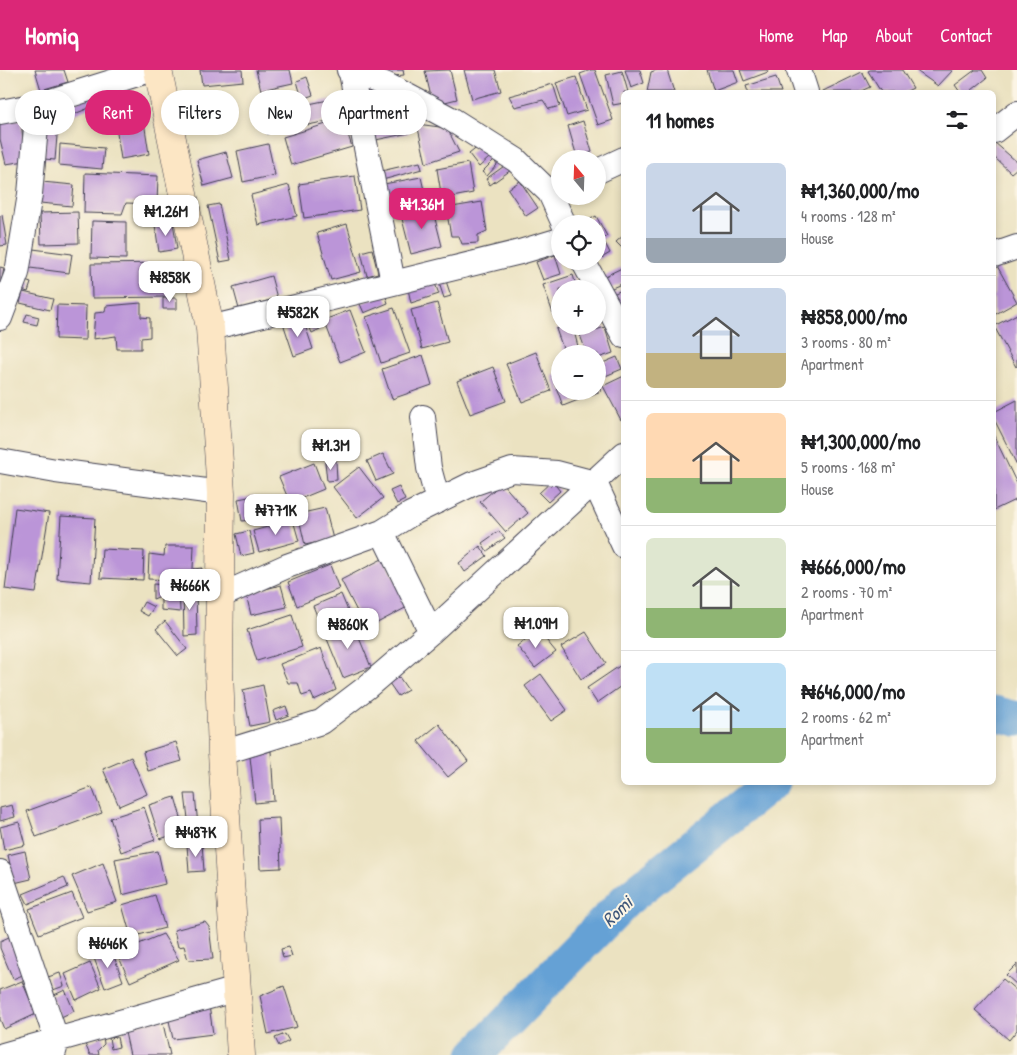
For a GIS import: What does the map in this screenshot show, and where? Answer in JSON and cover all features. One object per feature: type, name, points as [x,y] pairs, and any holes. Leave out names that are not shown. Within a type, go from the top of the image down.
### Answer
[{"type":"street","points":[[75,93],[150,70]]},
{"type":"street","points":[[158,70],[210,328],[221,493],[219,670],[222,753],[241,1055]]},
{"type":"street","points":[[799,70],[805,90]]},
{"type":"street","points":[[350,71],[393,282]]},
{"type":"street","points":[[350,71],[387,86],[459,124],[516,160],[551,188]]},
{"type":"street","points":[[0,112],[15,109]]},
{"type":"street","points":[[996,129],[1017,113]]},
{"type":"street","points":[[0,318],[17,272],[30,194],[35,135]]},
{"type":"street","points":[[606,167],[621,160]]},
{"type":"street","points":[[210,328],[551,243]]},
{"type":"street","points":[[996,254],[1017,246]]},
{"type":"street","points":[[588,270],[621,331]]},
{"type":"street","points":[[423,417],[429,468],[438,501]]},
{"type":"street","points":[[222,753],[321,722],[367,687],[431,632],[459,604],[595,483],[621,457]]},
{"type":"street","points":[[0,461],[56,471],[221,493]]},
{"type":"street","points":[[220,596],[287,566],[382,532],[472,484],[512,470],[557,472],[595,483],[621,539]]},
{"type":"street","points":[[382,532],[431,632]]},
{"type":"street","points":[[0,872],[55,1048]]},
{"type":"street","points":[[3,1055],[55,1048],[237,989]]},
{"type":"building","points":[[35,70],[64,70],[68,82],[41,90]]},
{"type":"building","points":[[200,70],[242,70],[243,81],[202,85]]},
{"type":"building","points":[[256,70],[290,70],[293,83],[261,90]]},
{"type":"building","points":[[378,70],[403,70],[404,75],[383,77]]},
{"type":"building","points":[[450,70],[457,99],[433,105],[425,71]]},
{"type":"building","points":[[464,70],[495,70],[501,91],[472,99]]},
{"type":"building","points":[[595,70],[613,120],[598,125],[580,74]]},
{"type":"building","points":[[625,70],[640,70],[644,83],[631,88]]},
{"type":"building","points":[[667,70],[673,90],[647,90],[651,72]]},
{"type":"building","points":[[707,70],[734,70],[738,82],[714,90]]},
{"type":"building","points":[[740,70],[767,70],[768,72],[744,81]]},
{"type":"building","points":[[902,70],[913,88],[909,90],[880,90],[868,71]]},
{"type":"building","points":[[915,70],[953,70],[938,86]]},
{"type":"building","points":[[975,70],[982,70],[987,78],[972,90],[959,90],[955,85]]},
{"type":"building","points":[[622,71],[627,90],[621,90],[621,104],[613,105],[606,75]]},
{"type":"building","points":[[862,72],[870,87],[863,90],[825,90]]},
{"type":"building","points":[[307,77],[313,95],[311,96],[311,90],[300,90],[297,81]]},
{"type":"building","points":[[576,77],[587,110],[567,116],[556,83]]},
{"type":"building","points":[[776,77],[780,90],[747,90],[746,86]]},
{"type":"building","points":[[553,84],[560,106],[549,109],[543,100],[515,107],[509,96]]},
{"type":"building","points":[[85,98],[85,110],[75,114],[75,102]]},
{"type":"building","points":[[321,102],[321,122],[311,124],[311,104]]},
{"type":"building","points":[[15,121],[15,135],[22,135],[25,161],[6,164],[0,139],[0,122]]},
{"type":"building","points":[[583,121],[591,150],[575,150],[568,126]]},
{"type":"building","points":[[427,125],[447,128],[459,152],[426,163],[420,135],[427,135]]},
{"type":"building","points":[[321,126],[321,135],[348,135],[352,147],[291,165],[283,137],[290,135],[311,135],[311,129]]},
{"type":"building","points":[[46,135],[57,135],[55,160],[44,159]]},
{"type":"building","points":[[117,135],[146,135],[149,154],[121,159]]},
{"type":"building","points":[[370,135],[400,135],[371,141]]},
{"type":"building","points":[[60,144],[104,148],[102,169],[59,165]]},
{"type":"building","points":[[268,144],[275,175],[243,182],[237,151]]},
{"type":"building","points":[[996,144],[1017,162],[1017,168],[1011,173],[996,159]]},
{"type":"building","points":[[479,146],[489,158],[479,167],[469,154]]},
{"type":"building","points":[[226,152],[233,178],[204,186],[197,160]]},
{"type":"building","points":[[494,160],[497,165],[487,176],[482,172]]},
{"type":"building","points":[[420,162],[422,169],[379,181],[377,172]]},
{"type":"building","points":[[468,163],[473,193],[442,199],[437,169]]},
{"type":"building","points":[[507,164],[511,170],[490,185],[486,179]]},
{"type":"building","points":[[85,173],[158,176],[157,204],[126,203],[122,214],[84,213]]},
{"type":"building","points":[[355,176],[360,210],[304,218],[299,184]]},
{"type":"building","points":[[421,177],[426,199],[389,207],[384,184]]},
{"type":"building","points":[[520,181],[538,208],[526,216],[508,189]]},
{"type":"building","points":[[42,182],[74,185],[72,206],[40,203]]},
{"type":"building","points":[[289,185],[297,216],[258,225],[251,195]]},
{"type":"building","points":[[482,202],[487,231],[478,235],[478,243],[462,244],[459,236],[451,236],[446,208]]},
{"type":"building","points":[[219,204],[231,260],[220,262],[208,206]]},
{"type":"building","points":[[432,207],[442,246],[411,254],[401,215]]},
{"type":"building","points":[[78,212],[79,243],[41,244],[40,213]]},
{"type":"building","points":[[2,215],[7,245],[0,246],[0,216]]},
{"type":"building","points":[[92,221],[126,222],[126,259],[91,258]]},
{"type":"building","points":[[173,222],[177,249],[159,252],[155,225]]},
{"type":"building","points":[[347,224],[361,272],[331,280],[317,233]]},
{"type":"building","points":[[621,238],[621,247],[616,242]]},
{"type":"building","points":[[606,245],[610,253],[606,255]]},
{"type":"building","points":[[33,249],[72,254],[69,273],[30,268]]},
{"type":"building","points":[[372,249],[378,273],[367,276],[361,252]]},
{"type":"building","points":[[551,256],[551,270],[560,270],[561,274],[543,280],[536,262]]},
{"type":"building","points":[[170,263],[171,297],[92,298],[91,264]]},
{"type":"building","points":[[996,264],[1017,302],[996,314]]},
{"type":"building","points":[[0,267],[4,268],[1,285],[0,285]]},
{"type":"building","points":[[621,268],[621,284],[607,290],[606,280],[601,278]]},
{"type":"building","points":[[573,275],[574,280],[558,280]]},
{"type":"building","points":[[271,276],[277,298],[239,309],[233,287]]},
{"type":"building","points":[[445,278],[451,296],[444,298],[438,280]]},
{"type":"building","points":[[22,280],[31,283],[28,292],[19,289]]},
{"type":"building","points":[[434,281],[439,294],[411,303],[408,289]]},
{"type":"building","points":[[551,282],[551,308],[543,285]]},
{"type":"building","points":[[621,290],[621,309],[613,294]]},
{"type":"building","points":[[23,292],[53,299],[50,310],[20,303]]},
{"type":"building","points":[[385,294],[388,303],[364,313],[360,304]]},
{"type":"building","points":[[163,298],[177,298],[177,309],[163,309]]},
{"type":"building","points":[[141,303],[141,317],[150,318],[150,337],[141,338],[141,349],[117,349],[116,336],[93,339],[95,313],[105,312],[106,306]]},
{"type":"building","points":[[437,303],[448,342],[422,349],[411,310]]},
{"type":"building","points":[[57,305],[86,306],[85,340],[56,339]]},
{"type":"building","points":[[394,308],[410,353],[381,363],[366,317]]},
{"type":"building","points":[[350,310],[366,352],[340,362],[324,320]]},
{"type":"building","points":[[313,313],[320,329],[312,333],[305,317]]},
{"type":"building","points":[[27,314],[39,317],[37,325],[24,322]]},
{"type":"building","points":[[1017,314],[1016,367],[996,330],[996,325]]},
{"type":"building","points":[[303,319],[313,349],[294,356],[284,326]]},
{"type":"building","points":[[606,330],[613,353],[606,355],[606,345],[584,345],[580,335],[606,335]]},
{"type":"building","points":[[558,335],[575,335],[578,345],[562,345]]},
{"type":"building","points":[[536,352],[551,391],[522,402],[506,364]]},
{"type":"building","points":[[423,355],[432,385],[392,399],[382,369]]},
{"type":"building","points":[[617,357],[621,369],[606,376],[606,362]]},
{"type":"building","points":[[493,367],[506,401],[470,414],[457,381]]},
{"type":"building","points":[[621,377],[621,420],[606,392],[606,385]]},
{"type":"building","points":[[561,400],[578,400],[563,406]]},
{"type":"building","points":[[1017,400],[1017,465],[996,423],[996,411]]},
{"type":"building","points":[[996,440],[1017,484],[1017,499],[996,509]]},
{"type":"building","points":[[383,454],[393,474],[376,481],[367,461]]},
{"type":"building","points":[[336,461],[337,480],[327,481],[325,462]]},
{"type":"building","points":[[314,463],[324,489],[290,503],[279,477]]},
{"type":"building","points":[[359,467],[383,498],[357,518],[333,487]]},
{"type":"building","points":[[552,481],[560,491],[548,502],[539,493]]},
{"type":"building","points":[[502,483],[528,513],[506,532],[480,502]]},
{"type":"building","points":[[399,487],[405,500],[397,504],[390,491]]},
{"type":"building","points":[[254,496],[257,519],[242,521],[238,499]]},
{"type":"building","points":[[15,508],[49,513],[36,593],[5,589]]},
{"type":"building","points":[[325,508],[333,539],[305,545],[298,514]]},
{"type":"building","points":[[61,516],[95,518],[91,582],[57,579]]},
{"type":"building","points":[[293,520],[299,541],[259,552],[253,531]]},
{"type":"building","points":[[249,531],[254,553],[241,556],[236,534]]},
{"type":"building","points":[[499,531],[505,538],[487,551],[482,543]]},
{"type":"building","points":[[165,546],[194,546],[193,569],[202,568],[199,581],[148,579],[149,554],[164,556]]},
{"type":"building","points":[[480,546],[487,556],[465,572],[459,563]]},
{"type":"building","points":[[102,549],[144,551],[143,580],[100,578]]},
{"type":"building","points":[[384,558],[409,606],[366,629],[341,580]]},
{"type":"building","points":[[330,565],[339,589],[297,606],[288,582]]},
{"type":"building","points":[[153,584],[179,586],[180,612],[161,610],[161,596],[153,599]]},
{"type":"building","points":[[281,585],[287,607],[251,615],[246,594]]},
{"type":"building","points":[[183,587],[196,587],[197,635],[184,636]]},
{"type":"building","points":[[341,594],[351,618],[323,630],[313,606]]},
{"type":"building","points":[[144,602],[154,607],[148,616],[139,611]]},
{"type":"building","points":[[292,615],[302,647],[257,661],[247,630]]},
{"type":"building","points":[[165,621],[187,649],[178,656],[156,629]]},
{"type":"building","points":[[353,623],[371,667],[343,678],[325,634]]},
{"type":"building","points":[[538,630],[556,652],[535,668],[517,646]]},
{"type":"building","points":[[586,632],[606,663],[581,679],[561,647]]},
{"type":"building","points":[[321,648],[336,690],[314,700],[311,693],[302,696],[298,683],[288,683],[280,664]]},
{"type":"building","points":[[621,665],[621,686],[597,703],[587,688]]},
{"type":"building","points":[[541,674],[567,710],[551,721],[525,686]]},
{"type":"building","points":[[399,677],[408,690],[398,696],[389,683]]},
{"type":"building","points":[[263,685],[270,722],[250,726],[243,690]]},
{"type":"building","points":[[286,706],[289,715],[276,720],[273,711]]},
{"type":"building","points":[[439,724],[468,761],[448,777],[418,741]]},
{"type":"building","points":[[176,742],[182,761],[148,771],[143,752]]},
{"type":"building","points":[[271,751],[274,801],[255,803],[250,757]]},
{"type":"building","points":[[131,757],[147,794],[119,806],[103,769]]},
{"type":"building","points":[[92,787],[102,813],[36,837],[27,811]]},
{"type":"building","points":[[185,794],[195,794],[198,826],[189,827]]},
{"type":"building","points":[[175,797],[185,831],[160,839],[149,805]]},
{"type":"building","points":[[12,805],[15,817],[0,821],[0,808]]},
{"type":"building","points":[[144,807],[155,840],[121,852],[110,818]]},
{"type":"building","points":[[279,818],[281,868],[260,869],[258,819]]},
{"type":"building","points":[[19,822],[25,845],[4,850],[0,827]]},
{"type":"building","points":[[202,843],[204,871],[189,872],[187,845]]},
{"type":"building","points":[[25,851],[31,879],[14,883],[8,855]]},
{"type":"building","points":[[158,851],[165,884],[122,895],[115,859]]},
{"type":"building","points":[[103,863],[117,902],[87,911],[72,876]]},
{"type":"building","points":[[64,877],[68,887],[28,904],[23,894]]},
{"type":"building","points":[[72,893],[82,917],[39,934],[29,909]]},
{"type":"building","points":[[155,895],[165,928],[131,937],[122,905]]},
{"type":"building","points":[[205,922],[209,927],[213,959],[188,960],[184,946],[178,947],[174,930]]},
{"type":"building","points":[[163,934],[179,960],[130,982],[117,953]]},
{"type":"building","points":[[9,937],[25,974],[13,979],[0,948],[0,941]]},
{"type":"building","points":[[289,947],[292,956],[283,958],[281,949]]},
{"type":"building","points":[[112,951],[123,981],[105,988],[94,958]]},
{"type":"building","points":[[90,963],[101,988],[76,1000],[65,974]]},
{"type":"building","points":[[1017,964],[1017,985],[1006,975]]},
{"type":"building","points":[[60,973],[64,986],[53,990],[48,977]]},
{"type":"building","points":[[1003,979],[1017,991],[1017,1030],[1009,1040],[975,1010]]},
{"type":"building","points":[[22,981],[36,1014],[4,1029],[0,1019],[0,990]]},
{"type":"building","points":[[284,986],[297,1027],[268,1034],[260,996]]},
{"type":"building","points":[[65,990],[74,1011],[61,1017],[52,996]]},
{"type":"building","points":[[209,1005],[213,1034],[173,1039],[168,1016]]},
{"type":"building","points":[[162,1019],[170,1055],[130,1055],[124,1028]]},
{"type":"building","points":[[285,1034],[289,1041],[279,1046],[275,1038]]},
{"type":"building","points":[[103,1036],[104,1044],[98,1050],[99,1055],[90,1055],[85,1044]]},
{"type":"building","points":[[117,1037],[119,1047],[111,1049],[109,1038]]},
{"type":"waterway","name":"Romi","points":[[996,714],[1017,719]]},
{"type":"waterway","name":"Romi","points":[[475,1055],[626,900],[769,785]]}]
